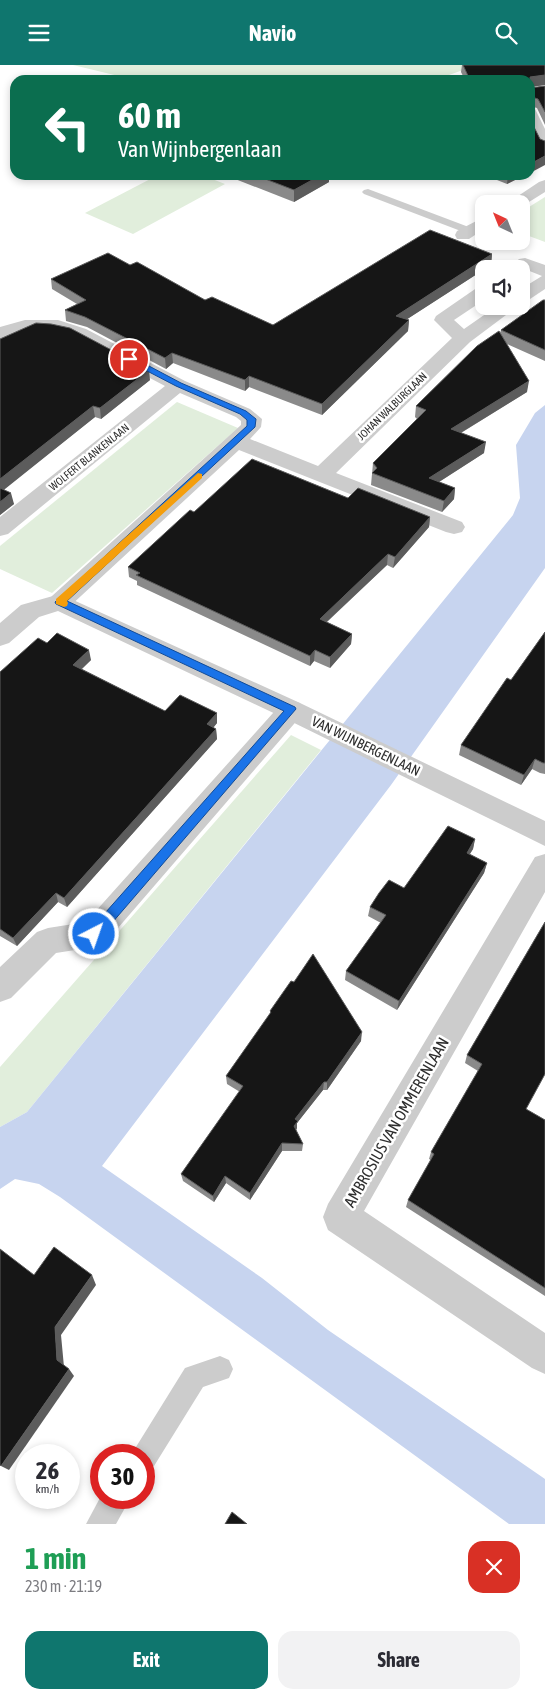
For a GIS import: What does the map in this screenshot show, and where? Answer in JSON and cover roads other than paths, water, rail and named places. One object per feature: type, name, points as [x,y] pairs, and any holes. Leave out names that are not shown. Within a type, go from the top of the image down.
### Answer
[{"type":"street","points":[[535,123],[545,145]]},
{"type":"street","points":[[529,195],[545,185]]},
{"type":"street","points":[[530,266],[545,272]]},
{"type":"street","points":[[530,291],[545,281]]},
{"type":"street","points":[[463,338],[443,319],[475,297]]},
{"type":"street","name":"JOHAN WALBURGLAAN","points":[[322,475],[463,338],[495,315]]},
{"type":"street","points":[[0,333],[25,326],[58,326],[79,333],[178,385],[243,413],[252,419],[251,427],[60,602],[30,611],[0,637]]},
{"type":"street","name":"WOLFERT BLANKENLAAN","points":[[0,529],[178,385]]},
{"type":"street","points":[[236,441],[454,527]]},
{"type":"street","name":"VAN WIJNBERGENLAAN","points":[[60,602],[291,709],[545,834]]},
{"type":"street","points":[[0,988],[48,941],[94,934],[291,709]]},
{"type":"street","name":"AMBROSIUS VAN OMMERENLAAN","points":[[545,866],[341,1217],[545,1355]]},
{"type":"lane","points":[[368,192],[472,229]]},
{"type":"lane","points":[[152,1444],[194,1377],[220,1369]]},
{"type":"lane","points":[[100,1524],[109,1509]]},
{"type":"water","points":[[545,405],[545,568],[391,785],[102,1166],[262,1278],[328,1330],[545,1479],[545,1524],[509,1524],[60,1197],[39,1184],[15,1179],[0,1189],[0,1127],[27,1112],[513,515],[520,498],[516,445],[535,413]]}]
